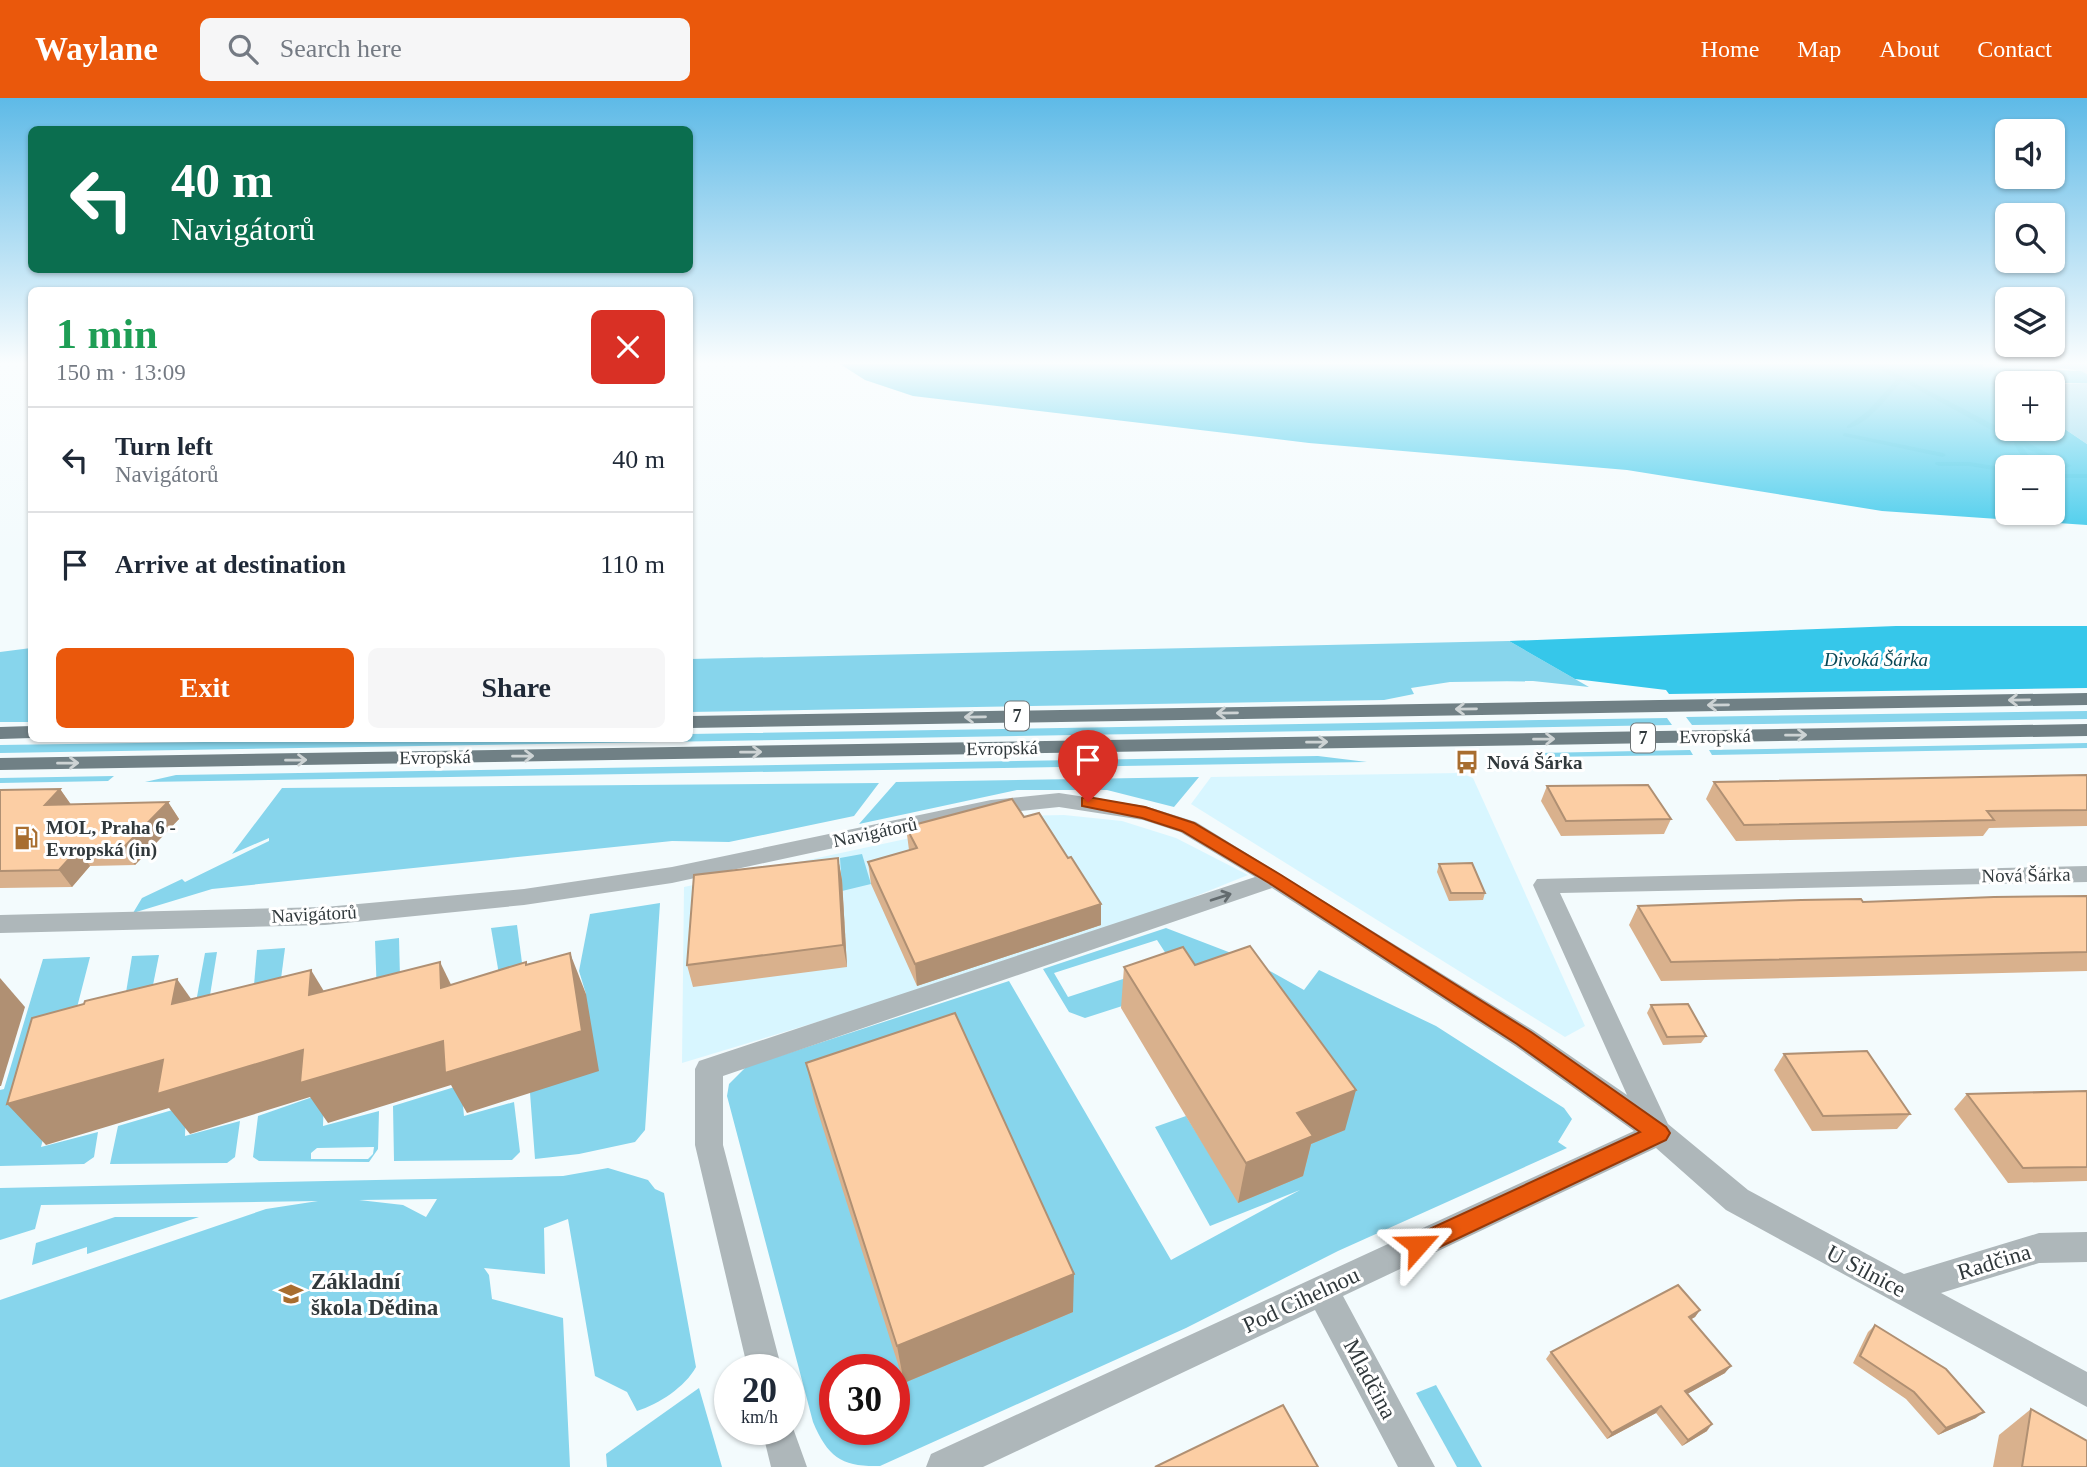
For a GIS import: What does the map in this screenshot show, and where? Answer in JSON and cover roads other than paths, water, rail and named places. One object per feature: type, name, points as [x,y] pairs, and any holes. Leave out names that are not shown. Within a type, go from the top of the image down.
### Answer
[{"type":"main road","name":"Evropská","points":[[693,722],[2087,699]]},
{"type":"main road","name":"Evropská","points":[[0,764],[2087,730]]},
{"type":"main road","points":[[0,733],[28,732]]},
{"type":"street","name":"Navigátorů","points":[[0,924],[325,916],[524,897],[672,875],[991,807],[1059,800],[1117,806],[1188,827],[1275,879],[1524,1038],[1659,1133]]},
{"type":"street","name":"Nová Šárka","points":[[1659,1133],[1545,885],[2087,874]]},
{"type":"street","points":[[761,1354],[709,1145],[709,1069],[1275,879]]},
{"type":"street","name":"Pod Cihelnou","points":[[944,1467],[1659,1133]]},
{"type":"street","name":"U Silnice","points":[[1659,1133],[1737,1200],[2087,1390]]},
{"type":"street","name":"Radčina","points":[[1902,1290],[2039,1248],[2087,1247]]},
{"type":"street","name":"Mladčina","points":[[1322,1290],[1417,1467]]},
{"type":"street","points":[[783,1445],[789,1467]]},
{"type":"waterway","points":[[1991,428],[2068,466]]},
{"type":"waterway","points":[[1845,435],[1943,455]]},
{"type":"waterway","points":[[2017,444],[2024,455]]},
{"type":"waterway","points":[[1939,464],[1969,464],[1995,468]]},
{"type":"waterway","points":[[2065,476],[2087,476]]},
{"type":"place","name":"Nová Šárka","points":[[1467,762]]},
{"type":"place","name":"MOL, Praha 6 - Evropská (in)","points":[[26,838]]},
{"type":"place","name":"Základní škola Dědina","points":[[291,1294]]},
{"type":"park label","name":"Divoká Šárka","points":[[1876,659]]}]
